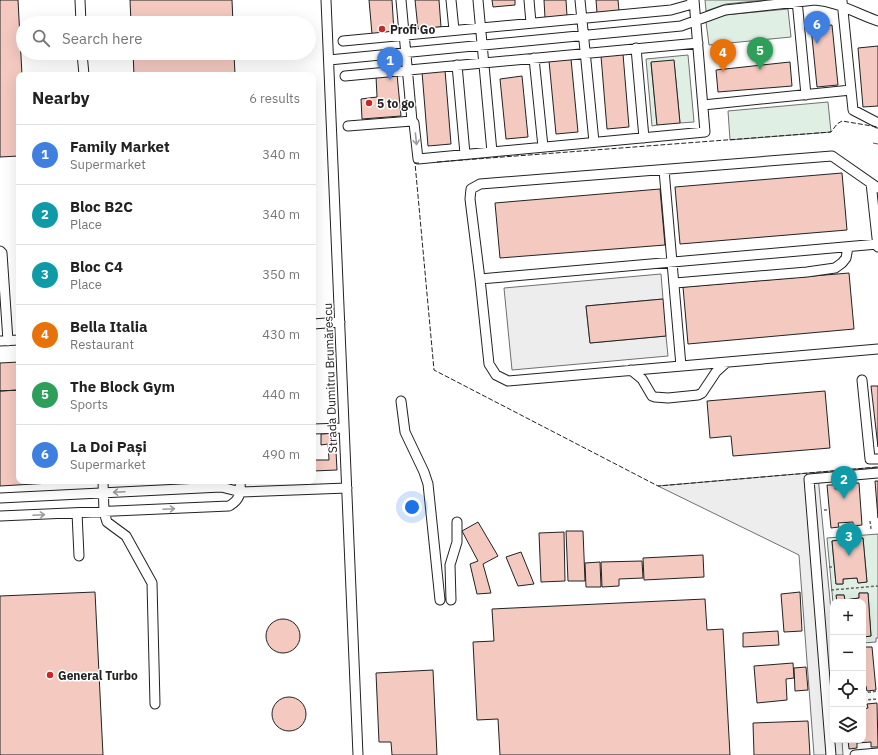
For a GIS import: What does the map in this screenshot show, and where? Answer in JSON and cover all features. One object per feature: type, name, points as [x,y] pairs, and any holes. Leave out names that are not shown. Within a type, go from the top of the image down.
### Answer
[{"type":"street","points":[[80,0],[81,16]]},
{"type":"street","name":"Strada Dumitru Brumărescu","points":[[326,0],[358,755]]},
{"type":"street","points":[[401,0],[412,121],[414,123],[418,159],[705,132],[694,0]]},
{"type":"street","points":[[451,0],[454,30]]},
{"type":"street","points":[[478,0],[492,152]]},
{"type":"street","points":[[529,0],[531,23]]},
{"type":"street","points":[[580,0],[594,142]]},
{"type":"street","points":[[343,41],[671,10],[689,5],[694,0]]},
{"type":"street","points":[[329,60],[681,26],[725,10],[797,1],[842,3],[878,22]]},
{"type":"street","points":[[797,1],[806,94]]},
{"type":"street","points":[[842,3],[853,110],[878,123]]},
{"type":"street","points":[[345,76],[698,43]]},
{"type":"street","points":[[636,48],[644,138]]},
{"type":"street","points":[[534,58],[543,147]]},
{"type":"street","points":[[83,60],[84,72]]},
{"type":"street","points":[[457,65],[465,154]]},
{"type":"street","points":[[703,104],[851,90]]},
{"type":"street","points":[[348,126],[412,121]]},
{"type":"street","points":[[480,279],[878,245],[874,185],[832,156],[480,184],[471,189],[470,199],[489,364],[496,375],[508,381],[878,349]]},
{"type":"street","points":[[664,170],[681,366]]},
{"type":"street","points":[[675,283],[807,272],[835,268],[846,258],[848,247]]},
{"type":"street","points":[[0,251],[2,253],[4,341],[16,340]]},
{"type":"street","points":[[316,324],[340,322]]},
{"type":"street","points":[[631,370],[639,376],[652,396],[668,398],[694,396],[702,393],[716,372],[727,362]]},
{"type":"street","points":[[862,380],[870,459],[878,459]]},
{"type":"street","points":[[401,401],[405,432],[428,484],[440,600]]},
{"type":"street","points":[[316,429],[344,428]]},
{"type":"street","points":[[832,755],[809,479],[878,473]]},
{"type":"street","points":[[103,484],[104,512],[107,522],[126,536],[152,583],[155,704]]},
{"type":"street","points":[[0,516],[229,506],[234,503],[241,492],[240,484]]},
{"type":"street","points":[[0,498],[221,487],[241,492],[347,488]]},
{"type":"street","points":[[77,513],[80,556]]},
{"type":"street","points":[[451,600],[450,565],[457,542],[457,522]]},
{"type":"street","points":[[855,755],[878,753]]},
{"type":"path","points":[[824,510],[830,510]]},
{"type":"path","points":[[870,521],[871,529]]},
{"type":"path","points":[[829,567],[834,567]]},
{"type":"path","points":[[831,590],[878,586]]},
{"type":"path","points":[[866,693],[878,691]]},
{"type":"path","points":[[866,700],[878,699]]},
{"type":"green space","points":[[705,0],[766,0],[726,4],[706,11]]},
{"type":"green space","points":[[788,9],[791,37],[709,45],[706,22],[724,15]]},
{"type":"green space","points":[[688,55],[694,122],[680,123],[674,61],[651,63],[657,125],[652,126],[646,59]]},
{"type":"green space","points":[[828,102],[831,132],[730,140],[728,111]]},
{"type":"green space","points":[[878,534],[878,638],[876,638],[876,642],[866,643],[866,637],[871,636],[868,593],[859,593],[859,598],[845,599],[844,595],[837,595],[837,599],[833,599],[827,538]],"holes":[[[863,538],[867,582],[858,583],[857,578],[843,579],[843,584],[836,584],[832,541],[839,540],[840,545],[855,544],[854,539]]]},
{"type":"shaded area","points":[[661,274],[663,299],[586,306],[590,343],[666,336],[668,356],[512,370],[504,288]]},
{"type":"shaded area","points":[[878,467],[878,471],[818,476],[830,600],[830,743],[842,743],[843,755],[814,755],[799,555],[658,486]]},
{"type":"building","points":[[0,0],[18,0],[19,16],[16,16],[16,60],[21,60],[22,72],[16,72],[16,156],[0,157]]},
{"type":"building","points":[[130,0],[232,0],[233,16],[131,16]]},
{"type":"building","points":[[369,0],[392,0],[394,32],[372,34]]},
{"type":"building","points":[[415,0],[439,0],[441,27],[418,29]]},
{"type":"building","points":[[492,0],[515,0],[515,5],[493,7]]},
{"type":"building","points":[[544,0],[566,0],[567,16],[545,18]]},
{"type":"building","points":[[596,0],[618,0],[619,11],[597,13]]},
{"type":"building","points":[[832,25],[838,85],[817,87],[811,27]]},
{"type":"building","points":[[878,46],[878,106],[863,107],[858,48]]},
{"type":"building","points":[[623,54],[629,127],[607,129],[601,56]]},
{"type":"building","points":[[571,59],[578,132],[556,134],[549,61]]},
{"type":"building","points":[[133,60],[234,60],[235,72],[134,72]]},
{"type":"building","points":[[674,60],[680,123],[657,125],[651,62]]},
{"type":"building","points":[[790,62],[792,86],[718,92],[716,70]]},
{"type":"building","points":[[445,70],[451,144],[428,146],[422,72]]},
{"type":"building","points":[[397,74],[401,116],[362,119],[361,99],[377,97],[376,76]]},
{"type":"building","points":[[522,76],[528,137],[506,139],[500,79]]},
{"type":"building","points":[[842,173],[847,230],[680,244],[675,187]]},
{"type":"building","points":[[660,189],[665,245],[500,258],[495,203]]},
{"type":"building","points":[[849,273],[854,329],[688,344],[683,287]]},
{"type":"building","points":[[663,299],[666,336],[590,343],[586,306]]},
{"type":"building","points":[[16,362],[16,390],[0,391],[0,363]]},
{"type":"building","points":[[871,386],[878,386],[878,447]]},
{"type":"building","points":[[16,390],[16,484],[34,484],[0,486],[0,391]]},
{"type":"building","points":[[825,391],[830,448],[733,456],[731,436],[710,438],[707,401]]},
{"type":"building","points":[[335,433],[337,470],[316,471],[316,460],[329,460],[328,444],[321,445],[321,434]]},
{"type":"building","points":[[875,481],[878,481],[878,518]]},
{"type":"building","points":[[850,483],[859,483],[862,525],[853,526],[853,522],[838,523],[839,527],[831,528],[827,485],[835,485],[835,489],[850,488]]},
{"type":"building","points":[[478,522],[498,556],[483,564],[491,593],[477,594],[470,564],[478,561],[462,531]]},
{"type":"building","points":[[566,531],[583,531],[585,581],[568,581]]},
{"type":"building","points":[[564,532],[565,581],[541,582],[539,533]]},
{"type":"building","points":[[863,538],[867,582],[858,583],[857,578],[843,579],[843,584],[836,584],[832,541],[840,540],[840,545],[855,544],[854,539]]},
{"type":"building","points":[[521,552],[534,584],[518,586],[506,557]]},
{"type":"building","points":[[703,555],[704,577],[644,580],[643,558]]},
{"type":"building","points":[[642,561],[643,578],[619,579],[619,586],[602,587],[601,562]]},
{"type":"building","points":[[600,562],[601,587],[586,587],[585,563]]},
{"type":"building","name":"General Turbo","points":[[95,592],[103,755],[0,755],[0,596]]},
{"type":"building","points":[[800,592],[802,631],[784,632],[781,594]]},
{"type":"building","points":[[859,593],[868,593],[871,636],[866,637],[866,599],[852,599],[859,598]]},
{"type":"building","points":[[836,595],[844,595],[845,599],[837,599]]},
{"type":"building","points":[[705,599],[707,630],[723,629],[730,755],[500,755],[498,719],[477,720],[473,642],[494,641],[492,609]]},
{"type":"building","points":[[283,619],[289,620],[295,624],[299,630],[299,642],[295,648],[289,652],[283,653],[277,652],[271,648],[267,642],[266,636],[267,630],[271,624],[277,620]]},
{"type":"building","points":[[778,631],[779,645],[743,647],[743,633]]},
{"type":"building","points":[[866,647],[872,647],[876,690],[867,691]]},
{"type":"building","points":[[793,663],[794,678],[786,679],[787,700],[757,703],[754,666]]},
{"type":"building","points":[[806,667],[808,690],[795,691],[794,668]]},
{"type":"building","points":[[433,670],[437,755],[392,755],[391,742],[379,742],[376,673]]},
{"type":"building","points":[[289,697],[295,698],[301,702],[305,708],[305,720],[301,726],[295,730],[289,731],[283,730],[277,726],[273,720],[272,714],[273,708],[277,702],[283,698]]},
{"type":"building","points":[[877,703],[878,747],[871,747],[871,742],[866,742],[867,704]]},
{"type":"building","points":[[808,721],[810,755],[754,755],[753,723]]},
{"type":"building","points":[[848,743],[857,743],[857,748],[849,749]]},
{"type":"fence","points":[[437,162],[831,132],[837,124],[842,121],[878,127]]},
{"type":"fence","points":[[419,163],[415,163],[434,370],[658,486],[878,467]]},
{"type":"power","points":[[873,143],[878,144]]},
{"type":"place","name":"Profi Go","points":[[382,29]]},
{"type":"place","name":"La Doi Pași","points":[[817,44]]},
{"type":"place","name":"The Block Gym","points":[[760,70]]},
{"type":"place","name":"Bella Italia","points":[[723,72]]},
{"type":"place","name":"Family Market","points":[[390,80]]},
{"type":"place","name":"5 to go","points":[[369,103]]},
{"type":"place","name":"Bloc B2C","points":[[844,499]]},
{"type":"place","name":"Bloc C4","points":[[849,556]]},
{"type":"place","name":"General Turbo","points":[[50,675]]}]
